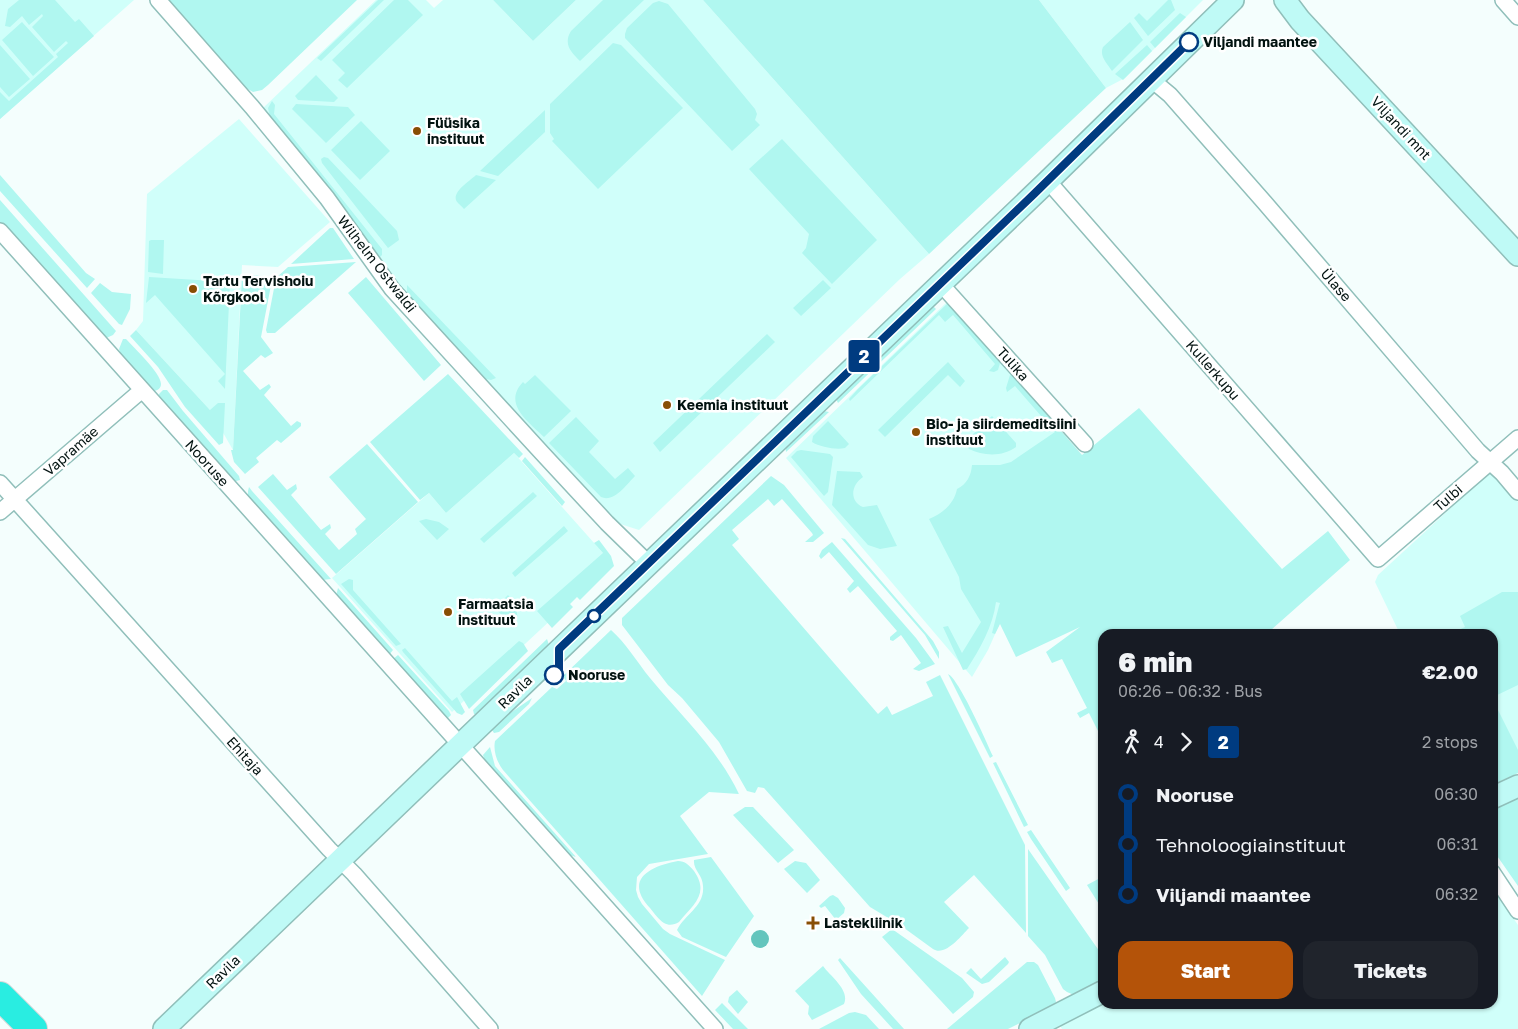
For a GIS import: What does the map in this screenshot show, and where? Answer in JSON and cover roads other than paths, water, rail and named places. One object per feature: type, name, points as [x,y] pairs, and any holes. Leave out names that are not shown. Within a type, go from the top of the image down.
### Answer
[{"type":"highway","points":[[0,996],[33,1029]]},
{"type":"highway","points":[[0,1015],[12,1029]]},
{"type":"street","name":"Wilhelm Ostwaldi","points":[[158,0],[252,107],[327,198],[392,289],[561,474],[648,563]]},
{"type":"street","name":"Ravila","points":[[164,1029],[1048,181],[1233,0]]},
{"type":"street","name":"Viljandi mnt","points":[[1285,0],[1306,27],[1518,255]]},
{"type":"street","points":[[1503,0],[1518,17]]},
{"type":"street","name":"Ülase","points":[[1152,80],[1170,95],[1478,451],[1502,473],[1518,492]]},
{"type":"street","name":"Kullerkupu","points":[[1048,181],[1378,559]]},
{"type":"street","name":"Nooruse","points":[[0,231],[715,1029]]},
{"type":"street","name":"Tulika","points":[[940,283],[1085,444]]},
{"type":"street","name":"Vapramäe","points":[[0,512],[142,390]]},
{"type":"street","name":"Tulbi","points":[[1378,559],[1518,438]]},
{"type":"street","name":"Ehitaja","points":[[0,483],[354,874],[490,1029]]},
{"type":"street","points":[[1498,795],[1518,786]]},
{"type":"street","points":[[1498,881],[1518,911]]},
{"type":"street","points":[[1030,1029],[1098,994]]},
{"type":"place","name":"Viljandi maantee","points":[[1189,42]]},
{"type":"place","name":"Füüsika instituut","points":[[417,131]]},
{"type":"place","name":"Tartu Tervishoiu Kõrgkool","points":[[193,289]]},
{"type":"place","name":"Keemia instituut","points":[[667,405]]},
{"type":"place","name":"Bio- ja siirdemeditsiini instituut","points":[[916,432]]},
{"type":"place","name":"Farmaatsia instituut","points":[[448,612]]},
{"type":"place","name":"Nooruse","points":[[554,675]]},
{"type":"place","name":"Lastekliinik","points":[[813,923]]}]
